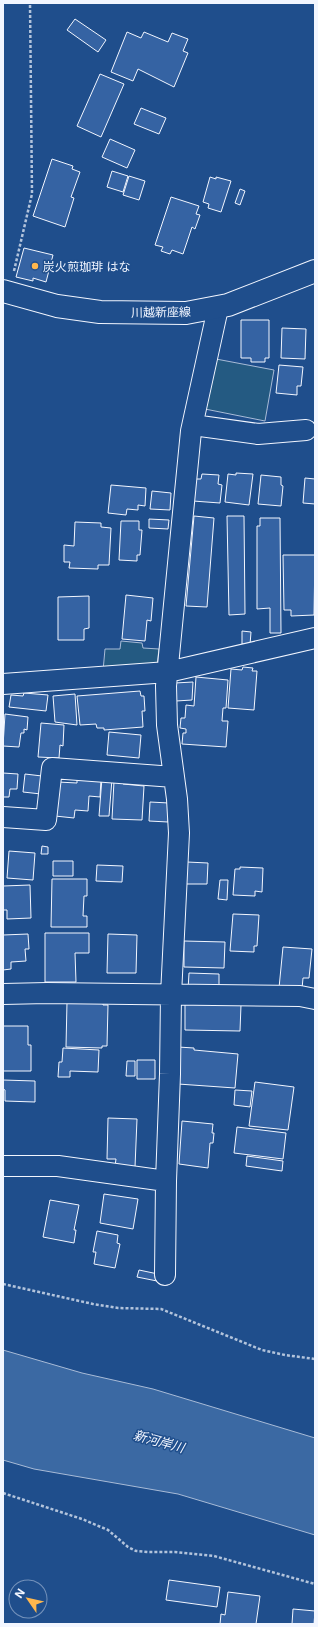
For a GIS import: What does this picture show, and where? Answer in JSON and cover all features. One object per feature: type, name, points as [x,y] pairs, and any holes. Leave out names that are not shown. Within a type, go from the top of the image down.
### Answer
[{"type":"main road","name":"川越新座線","points":[[6,292],[57,306],[100,312],[186,313],[228,305],[315,271]]},
{"type":"street","points":[[165,1275],[171,995],[179,832],[178,799],[167,725],[166,686],[193,425],[218,308]]},
{"type":"street","points":[[193,425],[258,434],[306,430]]},
{"type":"street","points":[[3,684],[168,672],[315,638]]},
{"type":"street","points":[[3,817],[46,820],[52,768],[174,777]]},
{"type":"street","points":[[3,994],[47,993],[300,996],[315,999]]},
{"type":"street","points":[[3,1166],[58,1166],[166,1181]]},
{"type":"path","points":[[6,292],[32,194],[30,3]]},
{"type":"path","points":[[3,1284],[118,1308],[161,1309],[262,1350],[315,1359]]},
{"type":"path","points":[[3,1493],[82,1519],[108,1530],[128,1547],[136,1551],[175,1552],[214,1556],[315,1584]]},
{"type":"shaded area","points":[[216,359],[274,370],[265,421],[205,409]]},
{"type":"shaded area","points":[[121,641],[142,643],[143,648],[159,649],[157,665],[103,671],[105,649],[120,649]]},
{"type":"water","name":"新河岸川","points":[[3,1350],[82,1373],[153,1389],[315,1438],[315,1535],[178,1494],[34,1469],[3,1460]]},
{"type":"building","points":[[75,19],[106,40],[98,52],[67,30]]},
{"type":"building","points":[[127,32],[141,38],[144,32],[168,42],[172,33],[188,39],[183,51],[188,53],[174,87],[138,69],[133,81],[111,72]]},
{"type":"building","points":[[100,74],[124,84],[101,137],[77,126]]},
{"type":"building","points":[[141,108],[166,118],[159,134],[134,124]]},
{"type":"building","points":[[110,139],[135,150],[127,168],[102,157]]},
{"type":"building","points":[[52,159],[73,166],[72,169],[80,172],[71,197],[74,198],[65,227],[33,216]]},
{"type":"building","points":[[112,171],[128,176],[123,192],[107,187]]},
{"type":"building","points":[[129,176],[145,181],[139,200],[123,195]]},
{"type":"building","points":[[210,177],[231,181],[221,212],[208,208],[209,204],[203,202]]},
{"type":"building","points":[[240,189],[245,191],[240,205],[235,203]]},
{"type":"building","points":[[171,197],[199,206],[196,214],[200,215],[195,229],[192,227],[183,254],[172,250],[170,254],[161,251],[163,247],[155,245]]},
{"type":"building","name":"炭火煎珈琲 はな","points":[[24,248],[53,255],[46,282],[33,278],[33,281],[16,277]]},
{"type":"building","points":[[241,320],[269,320],[269,358],[265,358],[265,362],[251,362],[251,358],[241,358]]},
{"type":"building","points":[[282,328],[306,329],[305,359],[281,358]]},
{"type":"building","points":[[279,365],[303,367],[301,386],[297,386],[297,395],[276,393]]},
{"type":"building","points":[[236,473],[253,474],[249,505],[225,502],[228,474],[236,475]]},
{"type":"building","points":[[202,474],[219,475],[218,484],[222,485],[220,503],[193,501],[195,479],[201,479]]},
{"type":"building","points":[[261,475],[281,477],[281,485],[283,486],[281,506],[258,504]]},
{"type":"building","points":[[305,478],[315,479],[315,504],[303,503]]},
{"type":"building","points":[[111,485],[146,488],[145,506],[138,505],[138,510],[127,509],[126,515],[108,513]]},
{"type":"building","points":[[152,491],[171,493],[170,510],[150,509]]},
{"type":"building","points":[[194,516],[214,518],[207,607],[186,606]]},
{"type":"building","points":[[227,516],[244,516],[245,614],[229,615]]},
{"type":"building","points":[[260,518],[280,518],[281,633],[270,633],[270,608],[257,609],[257,526],[260,526]]},
{"type":"building","points":[[149,519],[169,520],[168,529],[149,528]]},
{"type":"building","points":[[121,521],[139,521],[139,530],[142,530],[140,555],[137,555],[137,561],[119,560]]},
{"type":"building","points":[[75,522],[101,523],[101,527],[111,528],[109,565],[98,565],[98,569],[69,568],[70,562],[64,562],[64,545],[74,546]]},
{"type":"building","points":[[283,555],[315,555],[314,615],[291,616],[291,610],[284,610]]},
{"type":"building","points":[[126,595],[153,598],[151,621],[147,620],[145,641],[122,639]]},
{"type":"building","points":[[89,596],[89,628],[84,629],[84,640],[58,640],[58,597]]},
{"type":"building","points":[[242,631],[251,632],[250,645],[242,644]]},
{"type":"building","points":[[243,667],[253,668],[252,671],[257,671],[254,710],[228,708],[231,669],[242,670]]},
{"type":"building","points":[[196,677],[228,680],[226,708],[223,708],[222,721],[228,721],[226,747],[182,744],[183,733],[186,733],[186,729],[180,728],[181,718],[185,718],[186,705],[194,706]]},
{"type":"building","points":[[193,682],[192,700],[176,701],[175,683]]},
{"type":"building","points":[[140,691],[141,696],[144,696],[145,711],[142,711],[143,727],[104,730],[104,728],[97,728],[96,724],[80,725],[77,696]]},
{"type":"building","points":[[24,693],[48,695],[46,711],[9,707],[11,695],[23,696]]},
{"type":"building","points":[[75,694],[77,725],[55,722],[53,696]]},
{"type":"building","points":[[5,714],[28,717],[27,730],[24,729],[24,733],[21,733],[19,747],[3,746]]},
{"type":"building","points":[[41,723],[64,725],[63,746],[60,745],[59,758],[38,757]]},
{"type":"building","points":[[109,732],[141,735],[139,758],[107,755]]},
{"type":"building","points":[[3,773],[18,774],[17,789],[10,789],[9,797],[3,797]]},
{"type":"building","points":[[25,774],[42,776],[41,794],[23,792]]},
{"type":"building","points":[[77,777],[101,779],[100,797],[89,796],[88,811],[75,810],[74,818],[55,816],[58,782],[77,783]]},
{"type":"building","points":[[102,778],[112,779],[109,816],[99,816]]},
{"type":"building","points":[[114,781],[123,782],[123,784],[144,786],[142,820],[112,819]]},
{"type":"building","points":[[150,802],[169,803],[168,822],[149,821]]},
{"type":"building","points":[[42,846],[48,847],[48,854],[41,854]]},
{"type":"building","points":[[9,851],[35,853],[33,880],[7,878]]},
{"type":"building","points":[[53,861],[73,861],[73,876],[53,876]]},
{"type":"building","points":[[187,862],[208,863],[207,884],[186,884]]},
{"type":"building","points":[[97,865],[123,866],[122,882],[96,881]]},
{"type":"building","points":[[240,867],[263,868],[262,892],[255,891],[255,896],[233,895],[235,869],[240,869]]},
{"type":"building","points":[[52,879],[87,879],[87,896],[84,896],[83,916],[87,916],[87,927],[51,927]]},
{"type":"building","points":[[220,880],[228,880],[227,900],[218,899]]},
{"type":"building","points":[[30,885],[31,918],[7,919],[7,910],[3,910],[3,886]]},
{"type":"building","points":[[233,914],[259,915],[257,946],[254,946],[254,952],[230,951]]},
{"type":"building","points":[[45,933],[89,933],[89,953],[75,953],[76,982],[45,982]]},
{"type":"building","points":[[28,934],[29,949],[25,949],[26,961],[11,962],[11,969],[3,970],[3,935]]},
{"type":"building","points":[[108,934],[137,935],[136,973],[107,973]]},
{"type":"building","points":[[184,941],[225,942],[224,968],[184,967]]},
{"type":"building","points":[[283,947],[312,949],[309,978],[303,978],[302,989],[279,988]]},
{"type":"building","points":[[189,973],[219,974],[219,990],[188,990]]},
{"type":"building","points":[[67,1002],[103,1003],[103,1005],[108,1005],[107,1046],[102,1046],[102,1048],[66,1047]]},
{"type":"building","points":[[185,1003],[241,1005],[240,1031],[185,1030]]},
{"type":"building","points":[[3,1026],[28,1026],[28,1045],[31,1045],[31,1071],[3,1071]]},
{"type":"building","points":[[178,1047],[238,1054],[235,1088],[178,1084]]},
{"type":"building","points":[[63,1048],[99,1050],[98,1072],[70,1071],[70,1077],[58,1077],[59,1062],[62,1062]]},
{"type":"building","points":[[137,1060],[155,1060],[155,1079],[137,1079]]},
{"type":"building","points":[[127,1061],[135,1061],[135,1076],[126,1076]]},
{"type":"building","points":[[3,1080],[35,1081],[35,1102],[5,1101]]},
{"type":"building","points":[[255,1082],[294,1087],[288,1130],[249,1126]]},
{"type":"building","points":[[235,1090],[252,1091],[250,1107],[234,1105]]},
{"type":"building","points":[[108,1118],[137,1119],[135,1167],[115,1166],[116,1159],[107,1159]]},
{"type":"building","points":[[182,1121],[213,1124],[213,1143],[210,1143],[208,1168],[179,1164]]},
{"type":"building","points":[[237,1127],[286,1133],[283,1159],[234,1153]]},
{"type":"building","points":[[247,1156],[283,1161],[282,1171],[246,1166]]},
{"type":"building","points":[[104,1194],[138,1199],[133,1229],[100,1223]]},
{"type":"building","points":[[50,1200],[79,1205],[74,1230],[76,1230],[74,1243],[43,1237]]},
{"type":"building","points":[[97,1231],[118,1235],[117,1243],[120,1244],[115,1268],[94,1264],[96,1252],[93,1252]]},
{"type":"building","points":[[139,1270],[158,1274],[157,1281],[137,1277]]},
{"type":"building","points":[[169,1580],[220,1587],[217,1607],[166,1600]]},
{"type":"building","points":[[228,1592],[260,1596],[256,1624],[220,1624],[221,1614],[225,1615]]},
{"type":"building","points":[[293,1609],[315,1611],[314,1624],[292,1624]]},
{"type":"place","name":"炭火煎珈琲 はな","points":[[35,266]]}]
